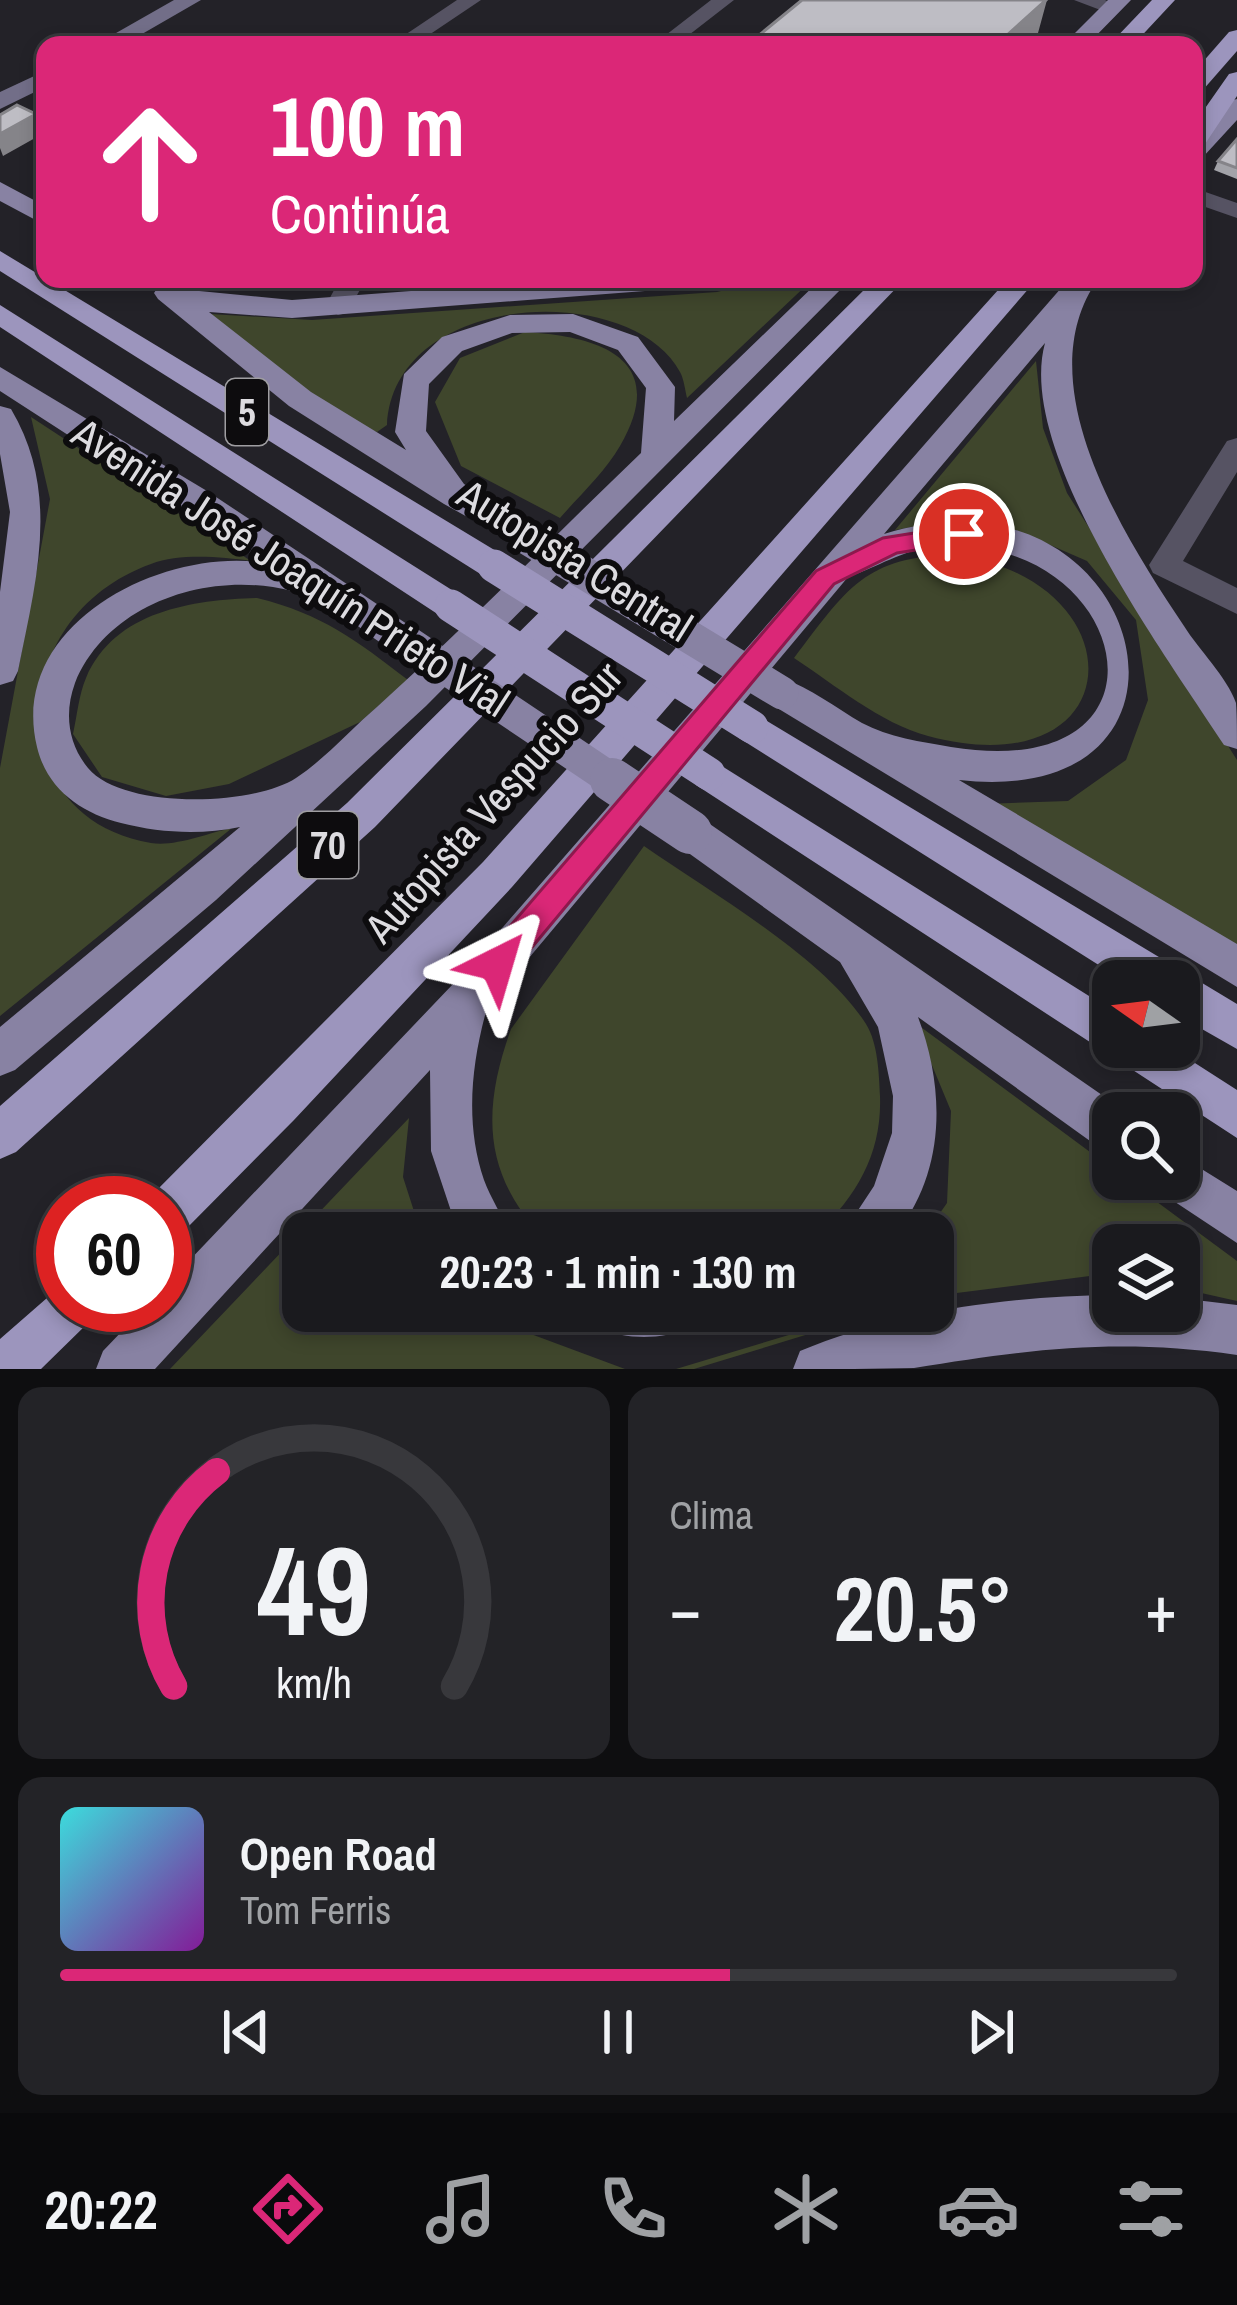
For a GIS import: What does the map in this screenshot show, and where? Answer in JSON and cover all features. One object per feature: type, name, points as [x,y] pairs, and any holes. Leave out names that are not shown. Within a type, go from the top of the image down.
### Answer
[{"type":"highway","points":[[1129,36],[1164,0]]},
{"type":"highway","points":[[1203,76],[1237,37]]},
{"type":"highway","points":[[1203,129],[1237,79]]},
{"type":"highway","name":"Autopista Central","points":[[0,259],[36,281]]},
{"type":"highway","name":"Autopista Central","points":[[47,288],[1127,960]]},
{"type":"highway","name":"Autopista Vespucio Sur","points":[[0,1136],[361,815],[882,288]]},
{"type":"highway","name":"Autopista Vespucio Sur","points":[[192,1189],[493,881],[1016,288]]},
{"type":"highway","name":"5","points":[[0,314],[1092,1022]]},
{"type":"highway","points":[[1200,1005],[1237,1028]]},
{"type":"highway","points":[[1163,1068],[1237,1116]]},
{"type":"highway","points":[[5,1369],[44,1332]]},
{"type":"main road","points":[[1083,36],[1116,4]]},
{"type":"main road","points":[[1203,142],[1237,106]]},
{"type":"main road","points":[[0,190],[36,212]]},
{"type":"main road","points":[[161,288],[300,399],[1237,967]]},
{"type":"main road","points":[[167,288],[252,308],[338,307],[573,288]]},
{"type":"main road","points":[[0,1055],[315,787],[502,612],[828,288]]},
{"type":"main road","points":[[121,1369],[469,998],[1076,288]]},
{"type":"main road","points":[[1078,288],[1066,311],[1058,358],[1058,394],[1070,453],[1096,510],[1237,734]]},
{"type":"main road","points":[[455,496],[415,445],[407,415],[409,392],[424,368],[451,343],[507,322],[546,319],[584,325],[634,350],[664,391],[664,435],[656,457]]},
{"type":"main road","name":"Avenida José Joaquín Prieto Vial","points":[[0,377],[196,499],[690,832],[1092,1115]]},
{"type":"main road","points":[[0,416],[20,459],[28,500],[24,551],[0,671]]},
{"type":"main road","points":[[825,578],[868,554],[918,537],[988,537],[1034,551],[1075,575],[1106,607],[1125,645],[1127,683],[1113,718],[1100,734],[1061,756],[1036,763],[970,765],[894,751],[858,738]]},
{"type":"main road","points":[[315,787],[284,801],[218,816],[165,817],[117,806],[79,783],[65,767],[50,726],[52,704],[64,668],[87,636],[125,604],[164,584],[205,574],[243,573],[335,593]]},
{"type":"main road","points":[[842,936],[885,994],[901,1028],[916,1105],[915,1145],[907,1177],[886,1212]]},
{"type":"main road","points":[[469,998],[452,1058],[450,1132],[462,1184],[475,1212]]},
{"type":"main road","points":[[1200,1193],[1237,1219]]},
{"type":"main road","points":[[818,1369],[973,1328],[1053,1320],[1135,1319],[1237,1330]]},
{"type":"street","points":[[123,36],[190,0]]},
{"type":"street","points":[[414,36],[471,0]]},
{"type":"street","points":[[675,36],[724,0]]},
{"type":"street","points":[[1084,0],[1116,4]]},
{"type":"street","points":[[0,102],[36,83]]},
{"type":"street","points":[[1203,198],[1237,211]]},
{"type":"street","points":[[338,307],[348,288]]},
{"type":"street","points":[[1237,448],[1164,565],[1237,602]]},
{"type":"green space","points":[[803,288],[687,398],[680,372],[654,342],[615,322],[568,313],[518,313],[470,325],[429,347],[400,380],[387,425],[377,432],[313,398],[210,314],[312,320]]},
{"type":"green space","points":[[525,332],[601,347],[632,372],[637,392],[634,416],[620,446],[560,518],[461,466],[435,402],[460,358]]},
{"type":"green space","points":[[1036,361],[1043,428],[1067,493],[1237,760],[1237,957],[983,804],[1068,801],[1126,760],[1148,700],[1136,620],[1087,561],[1018,531],[964,518],[895,530]]},
{"type":"green space","points":[[31,417],[251,561],[187,557],[151,564],[102,590],[67,626],[46,669],[39,714],[46,758],[66,796],[102,826],[151,843],[232,828],[0,1016],[0,768],[50,499]]},
{"type":"green space","points":[[957,555],[1017,573],[1059,603],[1083,639],[1088,677],[1075,710],[1044,735],[995,745],[928,736],[875,713],[794,658],[828,613],[861,581],[900,562]]},
{"type":"green space","points":[[257,598],[337,630],[408,680],[360,722],[229,784],[166,796],[102,777],[73,734],[84,684],[99,655],[136,623],[159,613]]},
{"type":"green space","points":[[644,846],[795,950],[866,1024],[879,1078],[880,1116],[872,1154],[837,1212],[522,1212],[507,1186],[493,1137],[496,1085],[511,1029]]},
{"type":"green space","points":[[914,1022],[1092,1153],[1092,1200],[1154,1200],[1187,1224],[1092,1224],[1092,1276],[954,1293],[954,1212],[941,1212],[947,1203],[951,1111]]},
{"type":"green space","points":[[409,1118],[403,1177],[414,1212],[319,1212]]},
{"type":"green space","points":[[1200,1234],[1237,1261],[1237,1301],[1200,1293]]},
{"type":"green space","points":[[282,1251],[282,1332],[525,1332],[625,1369],[170,1369]]},
{"type":"green space","points":[[815,1332],[694,1369],[676,1369],[792,1334]]},
{"type":"building","points":[[802,0],[1046,0],[1006,36],[758,36]]},
{"type":"building","points":[[17,105],[36,114],[0,134],[0,115]]},
{"type":"building","points":[[1237,139],[1237,168],[1218,161]]},
{"type":"route","points":[[497,964],[825,578],[892,544],[964,534]]}]
